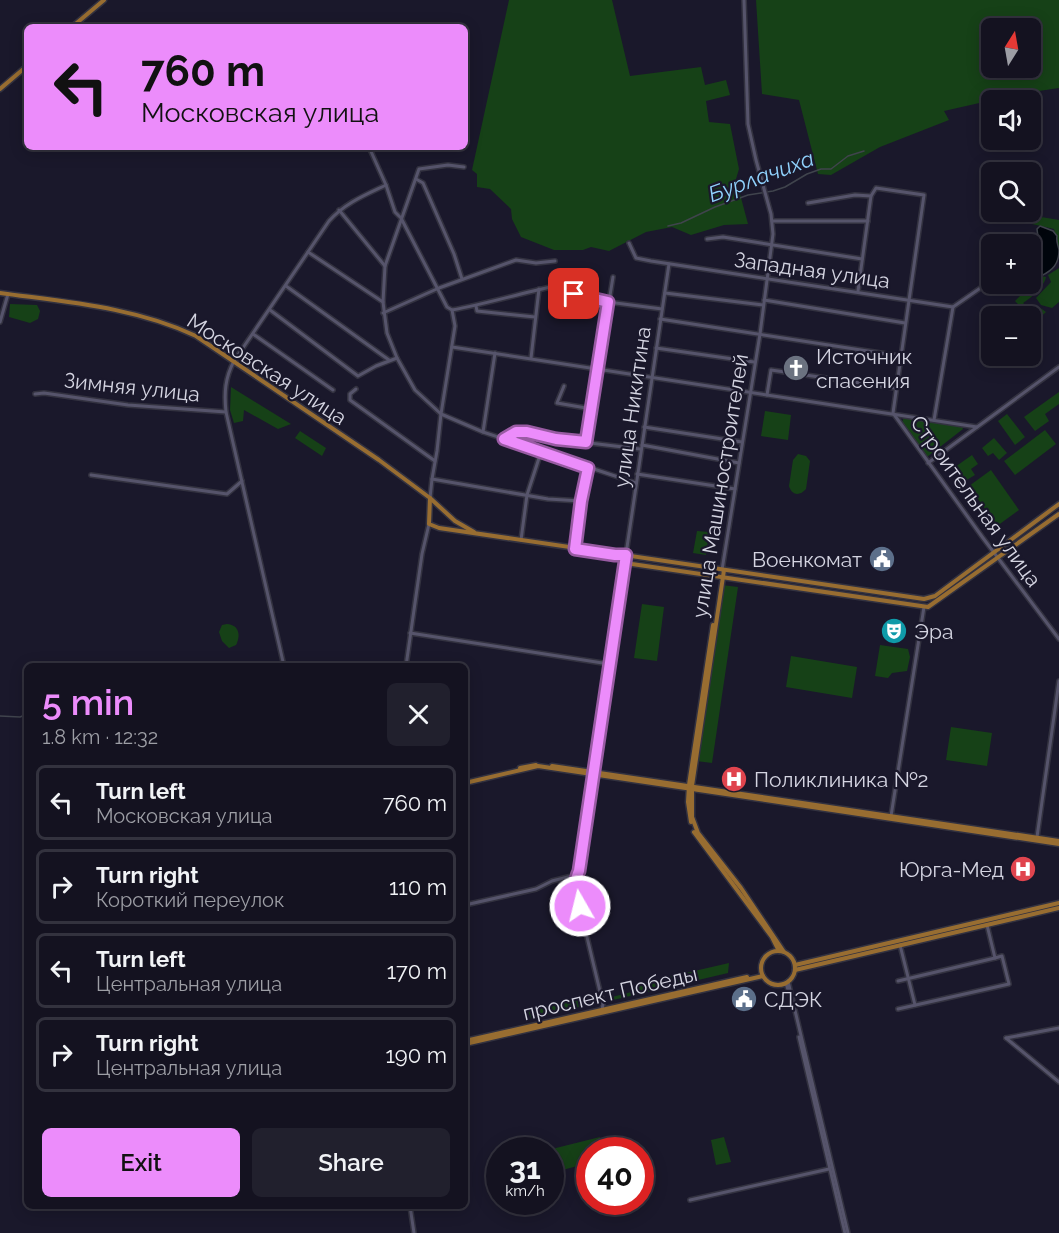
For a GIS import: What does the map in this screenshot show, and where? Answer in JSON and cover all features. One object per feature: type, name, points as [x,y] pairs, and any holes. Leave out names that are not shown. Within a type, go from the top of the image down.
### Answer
[{"type":"main road","points":[[76,24],[104,0]]},
{"type":"main road","points":[[0,88],[24,68]]},
{"type":"main road","name":"Московская улица","points":[[0,293],[151,318],[196,336],[430,498],[455,521],[478,534]]},
{"type":"main road","points":[[429,524],[430,498]]},
{"type":"main road","points":[[429,508],[434,504],[438,505]]},
{"type":"main road","points":[[924,608],[924,599],[935,596],[1059,504]]},
{"type":"main road","points":[[615,555],[624,563],[924,608],[932,606],[1059,514]]},
{"type":"main road","points":[[453,531],[457,526],[455,521]]},
{"type":"main road","name":"Московская улица","points":[[429,524],[453,531],[924,599]]},
{"type":"main road","name":"улица Машиностроителей","points":[[723,570],[688,814],[696,835],[772,937],[778,951]]},
{"type":"main road","points":[[874,600],[875,592]]},
{"type":"main road","points":[[468,781],[539,764],[1059,842]]},
{"type":"main road","points":[[691,787],[1059,842]]},
{"type":"main road","points":[[691,787],[692,817],[698,833],[741,888],[784,952],[793,960],[795,967],[787,982],[772,984],[763,975],[762,963],[768,954],[784,952]]},
{"type":"main road","points":[[795,967],[900,945],[1059,903]]},
{"type":"main road","points":[[795,967],[1059,908]]},
{"type":"main road","points":[[468,1042],[763,975]]},
{"type":"main road","name":"проспект Победы","points":[[468,1042],[763,975]]},
{"type":"street","name":"улица Машиностроителей","points":[[723,570],[772,244],[770,210],[748,124],[744,0]]},
{"type":"street","points":[[370,150],[395,212],[439,288],[447,307],[452,310],[476,306],[551,286]]},
{"type":"street","points":[[464,167],[448,165],[419,169],[401,219],[385,266],[383,302],[387,333],[397,358],[415,390],[441,414],[483,432],[636,483]]},
{"type":"street","points":[[416,179],[423,183],[454,254],[462,280]]},
{"type":"street","points":[[283,663],[226,412],[225,385],[228,370],[339,210],[386,185]]},
{"type":"street","name":"Строительная улица","points":[[871,196],[876,188],[924,195],[893,413],[1059,639]]},
{"type":"street","points":[[808,203],[855,195],[871,196],[858,291]]},
{"type":"street","points":[[339,210],[385,266]]},
{"type":"street","points":[[772,221],[868,221]]},
{"type":"street","points":[[707,239],[723,237],[862,259]]},
{"type":"street","name":"Западная улица","points":[[629,243],[636,258],[953,307]]},
{"type":"street","points":[[308,252],[383,302]]},
{"type":"street","points":[[383,313],[439,288],[516,261],[536,263],[555,261]]},
{"type":"street","name":"улица Никитина","points":[[624,563],[669,264]]},
{"type":"street","points":[[586,442],[614,277]]},
{"type":"street","points":[[286,286],[390,360]]},
{"type":"street","points":[[934,420],[953,307],[981,288]]},
{"type":"street","points":[[531,358],[539,289]]},
{"type":"street","points":[[664,292],[764,305]]},
{"type":"street","points":[[0,322],[8,294]]},
{"type":"street","points":[[574,294],[608,302],[662,309]]},
{"type":"street","points":[[764,300],[905,323]]},
{"type":"street","points":[[476,306],[477,311],[535,317]]},
{"type":"street","points":[[270,310],[358,376],[397,358]]},
{"type":"street","points":[[430,498],[455,326],[452,310]]},
{"type":"street","points":[[660,319],[900,356]]},
{"type":"street","points":[[253,334],[333,390]]},
{"type":"street","points":[[452,347],[977,427]]},
{"type":"street","points":[[656,348],[754,362]]},
{"type":"street","points":[[483,432],[495,353]]},
{"type":"street","points":[[928,463],[1059,367]]},
{"type":"street","points":[[766,395],[771,370],[895,388]]},
{"type":"street","points":[[564,386],[557,403],[592,409]]},
{"type":"street","points":[[356,388],[350,394],[350,400],[435,461]]},
{"type":"street","name":"Зимняя улица","points":[[34,394],[44,393],[128,405],[226,412]]},
{"type":"street","points":[[644,427],[742,442]]},
{"type":"street","points":[[504,439],[516,432],[527,432],[556,439],[641,447],[739,463]]},
{"type":"street","points":[[521,540],[528,495],[541,452]]},
{"type":"street","points":[[575,549],[588,468]]},
{"type":"street","points":[[637,474],[735,489]]},
{"type":"street","points":[[91,475],[227,494],[242,481]]},
{"type":"street","points":[[432,479],[528,495],[581,501]]},
{"type":"street","points":[[406,663],[422,554],[429,524]]},
{"type":"street","points":[[602,1010],[575,887],[624,563]]},
{"type":"street","points":[[889,816],[924,608]]},
{"type":"street","points":[[410,633],[609,664]]},
{"type":"street","points":[[1036,837],[1059,681]]},
{"type":"street","points":[[468,904],[536,890],[552,881],[576,876]]},
{"type":"street","points":[[986,923],[995,958]]},
{"type":"street","points":[[900,945],[916,1005]]},
{"type":"street","points":[[898,981],[1002,957],[1009,984],[898,1009]]},
{"type":"street","points":[[787,982],[846,1233]]},
{"type":"street","points":[[787,982],[846,1233]]},
{"type":"street","points":[[1059,1028],[1006,1038],[1059,1082]]},
{"type":"street","points":[[690,1200],[830,1169]]},
{"type":"street","points":[[410,1209],[414,1233]]},
{"type":"green space","points":[[509,0],[612,0],[630,76],[701,67],[705,85],[726,80],[730,95],[706,101],[709,122],[730,124],[739,169],[736,179],[748,224],[724,225],[691,235],[672,227],[646,232],[609,251],[591,247],[583,250],[554,250],[521,237],[512,219],[511,209],[490,189],[477,187],[477,174],[472,170]]},
{"type":"green space","points":[[756,0],[1059,0],[1059,88],[1041,91],[981,90],[981,103],[944,111],[949,120],[880,147],[831,175],[818,174],[799,100],[762,94]]},
{"type":"green space","points":[[1041,217],[1059,220],[1059,253],[1054,229],[1032,224],[1041,222]]},
{"type":"green space","points":[[1059,268],[1059,302],[1052,308],[1041,305],[1036,298],[1051,282],[1048,275]]},
{"type":"green space","points":[[1041,276],[1046,277],[1041,287]]},
{"type":"green space","points":[[1022,294],[1035,294],[1023,303],[1027,306],[1020,306],[1015,301]]},
{"type":"green space","points":[[10,304],[37,305],[40,311],[38,319],[30,323],[9,317]]},
{"type":"green space","points":[[231,387],[291,424],[278,429],[244,410],[243,421],[234,423],[230,410]]},
{"type":"green space","points":[[1059,392],[1059,404],[1045,414],[1049,421],[1035,431],[1024,417]]},
{"type":"green space","points":[[765,411],[791,415],[788,440],[761,436]]},
{"type":"green space","points":[[1007,414],[1025,437],[1015,445],[998,421]]},
{"type":"green space","points":[[904,416],[962,426],[963,429],[927,457],[902,423]]},
{"type":"green space","points":[[1045,430],[1056,444],[1015,475],[1004,461]]},
{"type":"green space","points":[[300,431],[326,448],[322,456],[295,438]]},
{"type":"green space","points":[[994,438],[1007,453],[999,460],[993,453],[988,456],[982,448]]},
{"type":"green space","points":[[798,454],[806,456],[810,461],[806,489],[796,494],[789,486],[793,460]]},
{"type":"green space","points":[[972,455],[978,464],[971,469],[975,475],[965,481],[955,467]]},
{"type":"green space","points":[[991,470],[1019,510],[997,526],[969,486]]},
{"type":"green space","points":[[697,531],[709,532],[706,555],[693,553]]},
{"type":"green space","points":[[722,585],[738,587],[712,763],[696,761]]},
{"type":"green space","points":[[642,604],[664,607],[657,661],[634,658]]},
{"type":"green space","points":[[222,625],[234,626],[239,634],[236,645],[229,648],[222,641],[219,632]]},
{"type":"green space","points":[[880,645],[908,649],[910,657],[907,671],[892,673],[888,678],[875,676]]},
{"type":"green space","points":[[791,656],[857,667],[852,698],[786,687]]},
{"type":"green space","points":[[951,727],[992,733],[987,766],[946,760]]},
{"type":"green space","points":[[729,963],[728,973],[613,1000],[612,997],[639,990],[638,984]]},
{"type":"green space","points":[[587,996],[583,1006],[531,1019],[528,1010]]},
{"type":"green space","points":[[724,1137],[731,1162],[716,1165],[711,1140]]},
{"type":"green space","points":[[576,1143],[576,1166],[564,1170],[564,1146]]},
{"type":"shaded area","points":[[1040,226],[1053,231],[1057,236],[1059,250],[1054,266],[1041,276],[1041,234],[1038,234],[1037,229]]},
{"type":"waterway","name":"Бурлачиха","points":[[668,226],[681,223],[748,195],[785,187],[807,174],[821,169],[831,169],[848,156],[864,151]]},
{"type":"waterway","points":[[0,716],[24,715]]},
{"type":"place","name":"Источник спасения","points":[[796,368]]},
{"type":"place","name":"Военкомат","points":[[882,559]]},
{"type":"place","name":"Эра","points":[[894,631]]},
{"type":"place","name":"Поликлиника №2","points":[[734,779]]},
{"type":"place","name":"Юрга-Мед","points":[[1023,869]]},
{"type":"place","name":"СДЭК","points":[[744,999]]},
{"type":"route","points":[[574,294],[608,302],[586,442],[556,439],[527,432],[516,432],[504,439],[588,468],[575,549],[626,555],[579,871],[576,876],[575,887],[580,906]]}]
